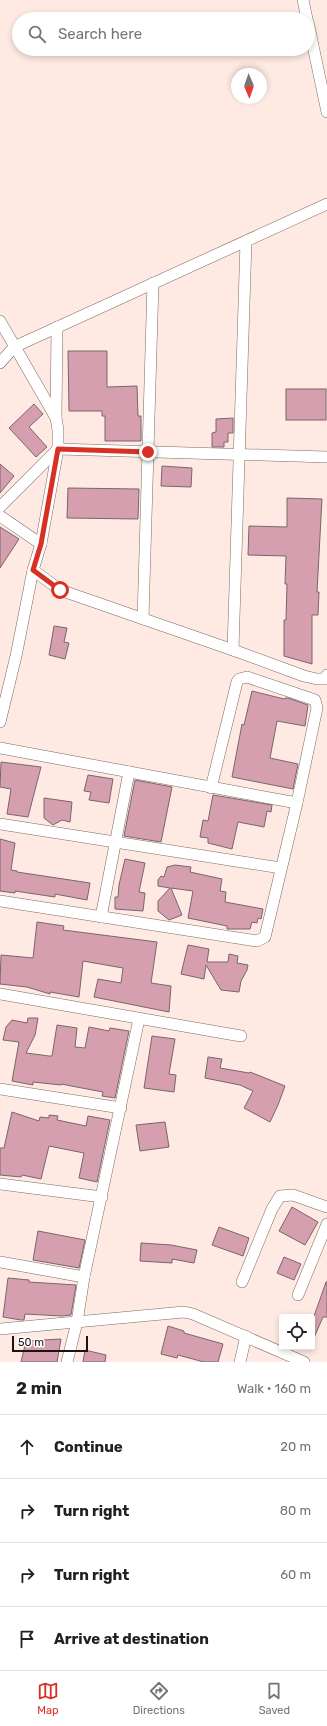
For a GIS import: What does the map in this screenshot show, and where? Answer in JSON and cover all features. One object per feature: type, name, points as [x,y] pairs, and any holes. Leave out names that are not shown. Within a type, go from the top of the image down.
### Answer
[{"type":"street","points":[[303,0],[306,12]]},
{"type":"street","points":[[315,55],[327,112]]},
{"type":"street","points":[[0,362],[14,347],[327,204]]},
{"type":"street","points":[[233,650],[246,241]]},
{"type":"street","points":[[143,619],[153,283]]},
{"type":"street","points":[[0,321],[56,418]]},
{"type":"street","points":[[0,722],[16,656],[33,570],[41,544],[58,449],[58,430],[56,418],[57,327]]},
{"type":"street","points":[[0,507],[58,449],[327,457]]},
{"type":"street","points":[[0,516],[41,544]]},
{"type":"street","points":[[33,570],[60,590],[317,680],[324,679],[327,675]]},
{"type":"street","points":[[0,901],[260,941],[265,937],[297,803],[317,703],[312,698],[247,677],[239,679],[211,788]]},
{"type":"street","points":[[0,748],[297,803]]},
{"type":"street","points":[[101,916],[129,772]]},
{"type":"street","points":[[0,824],[281,868]]},
{"type":"street","points":[[0,994],[241,1036]]},
{"type":"street","points":[[67,1362],[77,1322],[84,1277],[139,1019]]},
{"type":"street","points":[[0,1089],[121,1108]]},
{"type":"street","points":[[0,1184],[102,1197]]},
{"type":"street","points":[[242,1282],[274,1205],[280,1196],[293,1195],[327,1207]]},
{"type":"street","points":[[298,1295],[327,1224]]},
{"type":"street","points":[[0,1262],[84,1277]]},
{"type":"street","points":[[0,1329],[184,1312],[246,1336],[304,1362]]},
{"type":"street","points":[[240,1362],[246,1336]]},
{"type":"building","points":[[68,351],[107,351],[107,387],[137,386],[138,416],[141,416],[141,441],[105,441],[105,416],[102,416],[102,411],[69,411]]},
{"type":"building","points":[[286,389],[326,389],[326,420],[286,420]]},
{"type":"building","points":[[34,404],[43,414],[29,427],[47,447],[36,457],[9,428]]},
{"type":"building","points":[[233,418],[233,433],[228,433],[228,442],[224,442],[224,447],[212,447],[212,433],[216,432],[216,419]]},
{"type":"building","points":[[0,464],[14,476],[0,493]]},
{"type":"building","points":[[162,466],[192,468],[191,487],[161,486]]},
{"type":"building","points":[[68,488],[139,489],[138,519],[67,518]]},
{"type":"building","points":[[287,498],[322,499],[317,592],[319,592],[318,615],[312,615],[312,664],[284,656],[284,620],[286,620],[287,584],[285,584],[286,556],[248,555],[249,526],[287,527]]},
{"type":"building","points":[[0,527],[19,539],[0,568]]},
{"type":"building","points":[[54,626],[67,628],[64,642],[69,643],[65,659],[49,655]]},
{"type":"building","points":[[252,691],[284,699],[288,698],[308,705],[305,726],[277,721],[270,758],[298,764],[293,789],[232,777],[242,724],[244,725]]},
{"type":"building","points":[[1,762],[41,767],[28,817],[7,814],[11,789],[0,787]]},
{"type":"building","points":[[88,775],[113,779],[109,803],[89,800],[91,792],[84,791]]},
{"type":"building","points":[[135,780],[172,787],[161,842],[124,836]]},
{"type":"building","points":[[213,795],[272,805],[271,812],[267,811],[264,827],[238,822],[232,849],[208,843],[208,838],[200,837],[203,820],[208,821]]},
{"type":"building","points":[[44,798],[72,802],[70,822],[62,820],[53,825],[44,818]]},
{"type":"building","points":[[0,839],[15,843],[11,870],[90,883],[87,900],[55,894],[55,897],[15,891],[15,893],[0,891]]},
{"type":"building","points":[[125,859],[145,863],[139,892],[145,893],[143,911],[115,909],[115,897],[118,897]]},
{"type":"building","points":[[175,865],[191,867],[190,872],[222,879],[220,891],[226,892],[225,902],[263,909],[261,919],[258,918],[257,923],[252,922],[250,929],[227,929],[227,926],[188,918],[193,891],[171,888],[182,915],[169,920],[158,911],[158,901],[170,888],[158,886],[158,880],[161,876],[164,877],[167,867]]},
{"type":"building","points":[[37,922],[64,926],[63,930],[157,942],[151,983],[171,986],[169,1012],[94,997],[98,979],[121,983],[123,968],[83,961],[79,997],[50,992],[50,994],[27,987],[0,984],[1,955],[33,958]]},
{"type":"building","points":[[188,945],[209,949],[207,962],[228,962],[229,954],[238,956],[237,963],[248,965],[241,981],[239,992],[221,990],[206,965],[204,979],[181,974]]},
{"type":"building","points":[[28,1018],[38,1018],[35,1035],[26,1053],[49,1056],[52,1056],[57,1025],[77,1028],[75,1047],[85,1048],[89,1027],[109,1031],[110,1028],[129,1031],[115,1098],[102,1096],[103,1092],[61,1084],[33,1082],[33,1085],[12,1081],[19,1042],[3,1040],[6,1027],[12,1020],[27,1023]]},
{"type":"building","points":[[152,1036],[175,1039],[169,1074],[176,1075],[174,1092],[144,1088]]},
{"type":"building","points":[[208,1057],[222,1059],[220,1068],[250,1072],[285,1086],[270,1122],[244,1108],[253,1091],[240,1085],[205,1078]]},
{"type":"building","points":[[12,1112],[39,1121],[40,1117],[49,1118],[49,1115],[58,1116],[57,1120],[86,1126],[88,1116],[110,1120],[97,1182],[79,1178],[84,1153],[49,1146],[41,1179],[22,1175],[21,1177],[0,1175],[0,1148],[4,1148]]},
{"type":"building","points":[[165,1122],[169,1147],[140,1151],[136,1125]]},
{"type":"building","points":[[292,1207],[318,1222],[305,1245],[279,1231]]},
{"type":"building","points":[[219,1227],[249,1238],[243,1256],[212,1245]]},
{"type":"building","points":[[38,1231],[85,1240],[79,1268],[33,1260]]},
{"type":"building","points":[[141,1243],[171,1245],[197,1250],[194,1263],[172,1259],[172,1263],[140,1261]]},
{"type":"building","points":[[284,1257],[301,1264],[294,1280],[277,1273]]},
{"type":"building","points":[[8,1278],[29,1280],[29,1282],[76,1285],[71,1315],[25,1314],[24,1320],[3,1317]]},
{"type":"building","points":[[327,1282],[327,1317],[323,1317],[315,1335],[315,1314]]},
{"type":"building","points":[[168,1326],[184,1331],[184,1333],[223,1344],[218,1362],[204,1362],[178,1355],[177,1358],[161,1354]]},
{"type":"building","points":[[61,1339],[57,1362],[21,1362],[26,1341]]},
{"type":"building","points":[[85,1350],[106,1355],[105,1362],[83,1362]]},
{"type":"route","points":[[60,590],[33,570],[41,544],[58,449],[148,452]]}]
